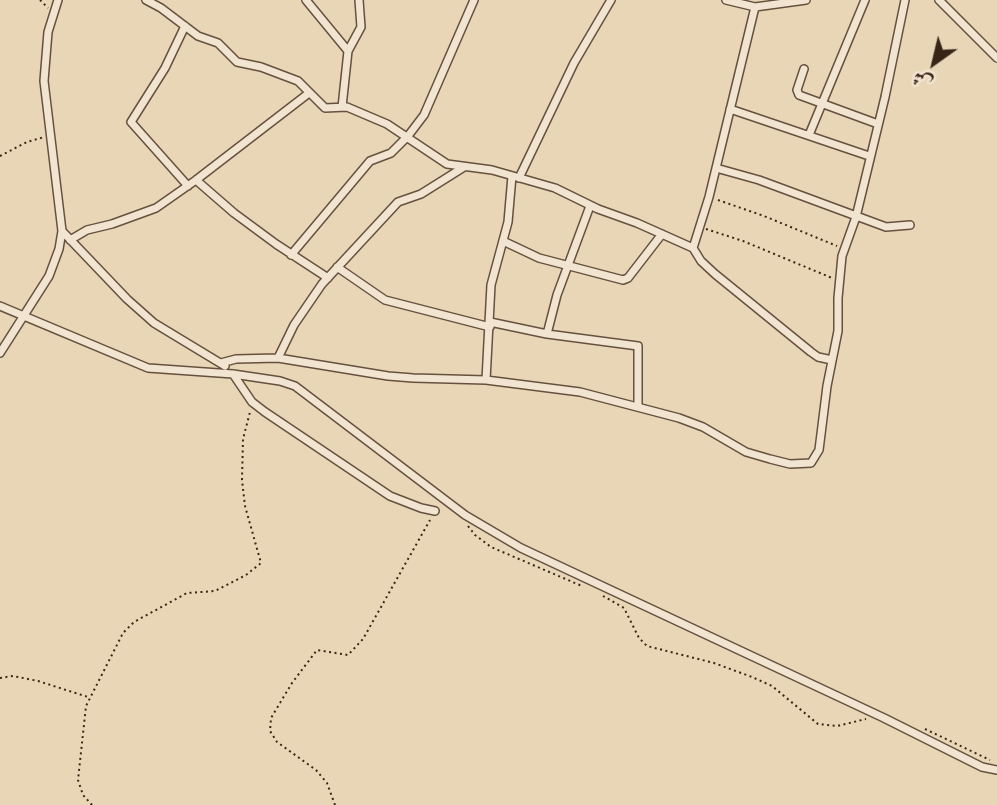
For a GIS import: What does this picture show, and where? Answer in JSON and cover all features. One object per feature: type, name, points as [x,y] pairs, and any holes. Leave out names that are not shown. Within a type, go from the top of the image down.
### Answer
[{"type":"street","points":[[0,354],[55,263],[62,231],[44,73],[45,48],[58,0]]},
{"type":"street","points":[[146,0],[198,36],[218,43],[237,62],[261,67],[298,81],[325,108],[342,107],[380,120],[447,164],[492,170],[563,191],[590,206],[693,248],[701,261],[715,274],[811,352],[832,360]]},
{"type":"street","points":[[306,0],[348,51]]},
{"type":"street","points":[[342,107],[348,51],[362,27],[359,0]]},
{"type":"street","points":[[291,255],[370,161],[391,153],[408,136],[430,105],[474,0]]},
{"type":"street","points":[[486,380],[491,285],[508,222],[516,177],[574,63],[611,0]]},
{"type":"street","points":[[726,0],[755,7],[806,0]]},
{"type":"street","points":[[808,135],[865,0]]},
{"type":"street","points":[[221,363],[236,359],[278,358],[413,378],[486,380],[580,392],[638,406],[703,427],[746,452],[790,464],[807,464],[814,460],[819,450],[838,331],[839,281],[845,249],[856,217],[905,0]]},
{"type":"street","points":[[939,0],[947,5],[997,58]]},
{"type":"street","points":[[693,248],[709,197],[755,7]]},
{"type":"street","points":[[185,26],[165,68],[131,122],[188,186]]},
{"type":"street","points":[[804,69],[798,94],[878,124]]},
{"type":"street","points":[[70,240],[82,232],[156,208],[309,93]]},
{"type":"street","points":[[730,109],[870,156]]},
{"type":"street","points":[[278,358],[294,325],[328,278],[398,202],[421,194],[464,167]]},
{"type":"street","points":[[716,168],[759,180],[886,227],[910,225]]},
{"type":"street","points":[[196,180],[234,213],[291,255],[328,278]]},
{"type":"street","points":[[547,334],[555,303],[590,206]]},
{"type":"street","points":[[62,231],[153,323],[221,363],[233,374],[252,402],[390,496],[435,511]]},
{"type":"street","points":[[503,241],[523,252],[623,280],[628,278],[662,234]]},
{"type":"street","points":[[337,267],[385,300],[490,324],[638,346],[638,406]]},
{"type":"street","points":[[0,306],[148,368],[233,374],[295,386],[465,515],[521,548],[884,718],[982,767],[997,770]]},
{"type":"path","points":[[40,0],[53,15]]},
{"type":"path","points":[[0,156],[27,142],[50,135]]},
{"type":"path","points":[[709,197],[845,249]]},
{"type":"path","points":[[701,228],[743,241],[839,281]]},
{"type":"path","points":[[92,805],[83,795],[78,780],[86,706],[123,633],[134,622],[187,593],[215,591],[261,564],[245,506],[242,480],[243,439],[252,402]]},
{"type":"path","points":[[335,805],[327,783],[316,770],[277,742],[270,731],[271,718],[292,683],[317,650],[340,656],[348,655],[363,639],[435,511]]},
{"type":"path","points":[[468,526],[491,547],[589,589]]},
{"type":"path","points":[[601,595],[624,608],[639,638],[647,646],[714,663],[772,686],[818,724],[837,726],[858,720],[884,718]]},
{"type":"path","points":[[0,678],[13,676],[38,681],[89,697]]},
{"type":"path","points":[[918,726],[997,763]]}]
